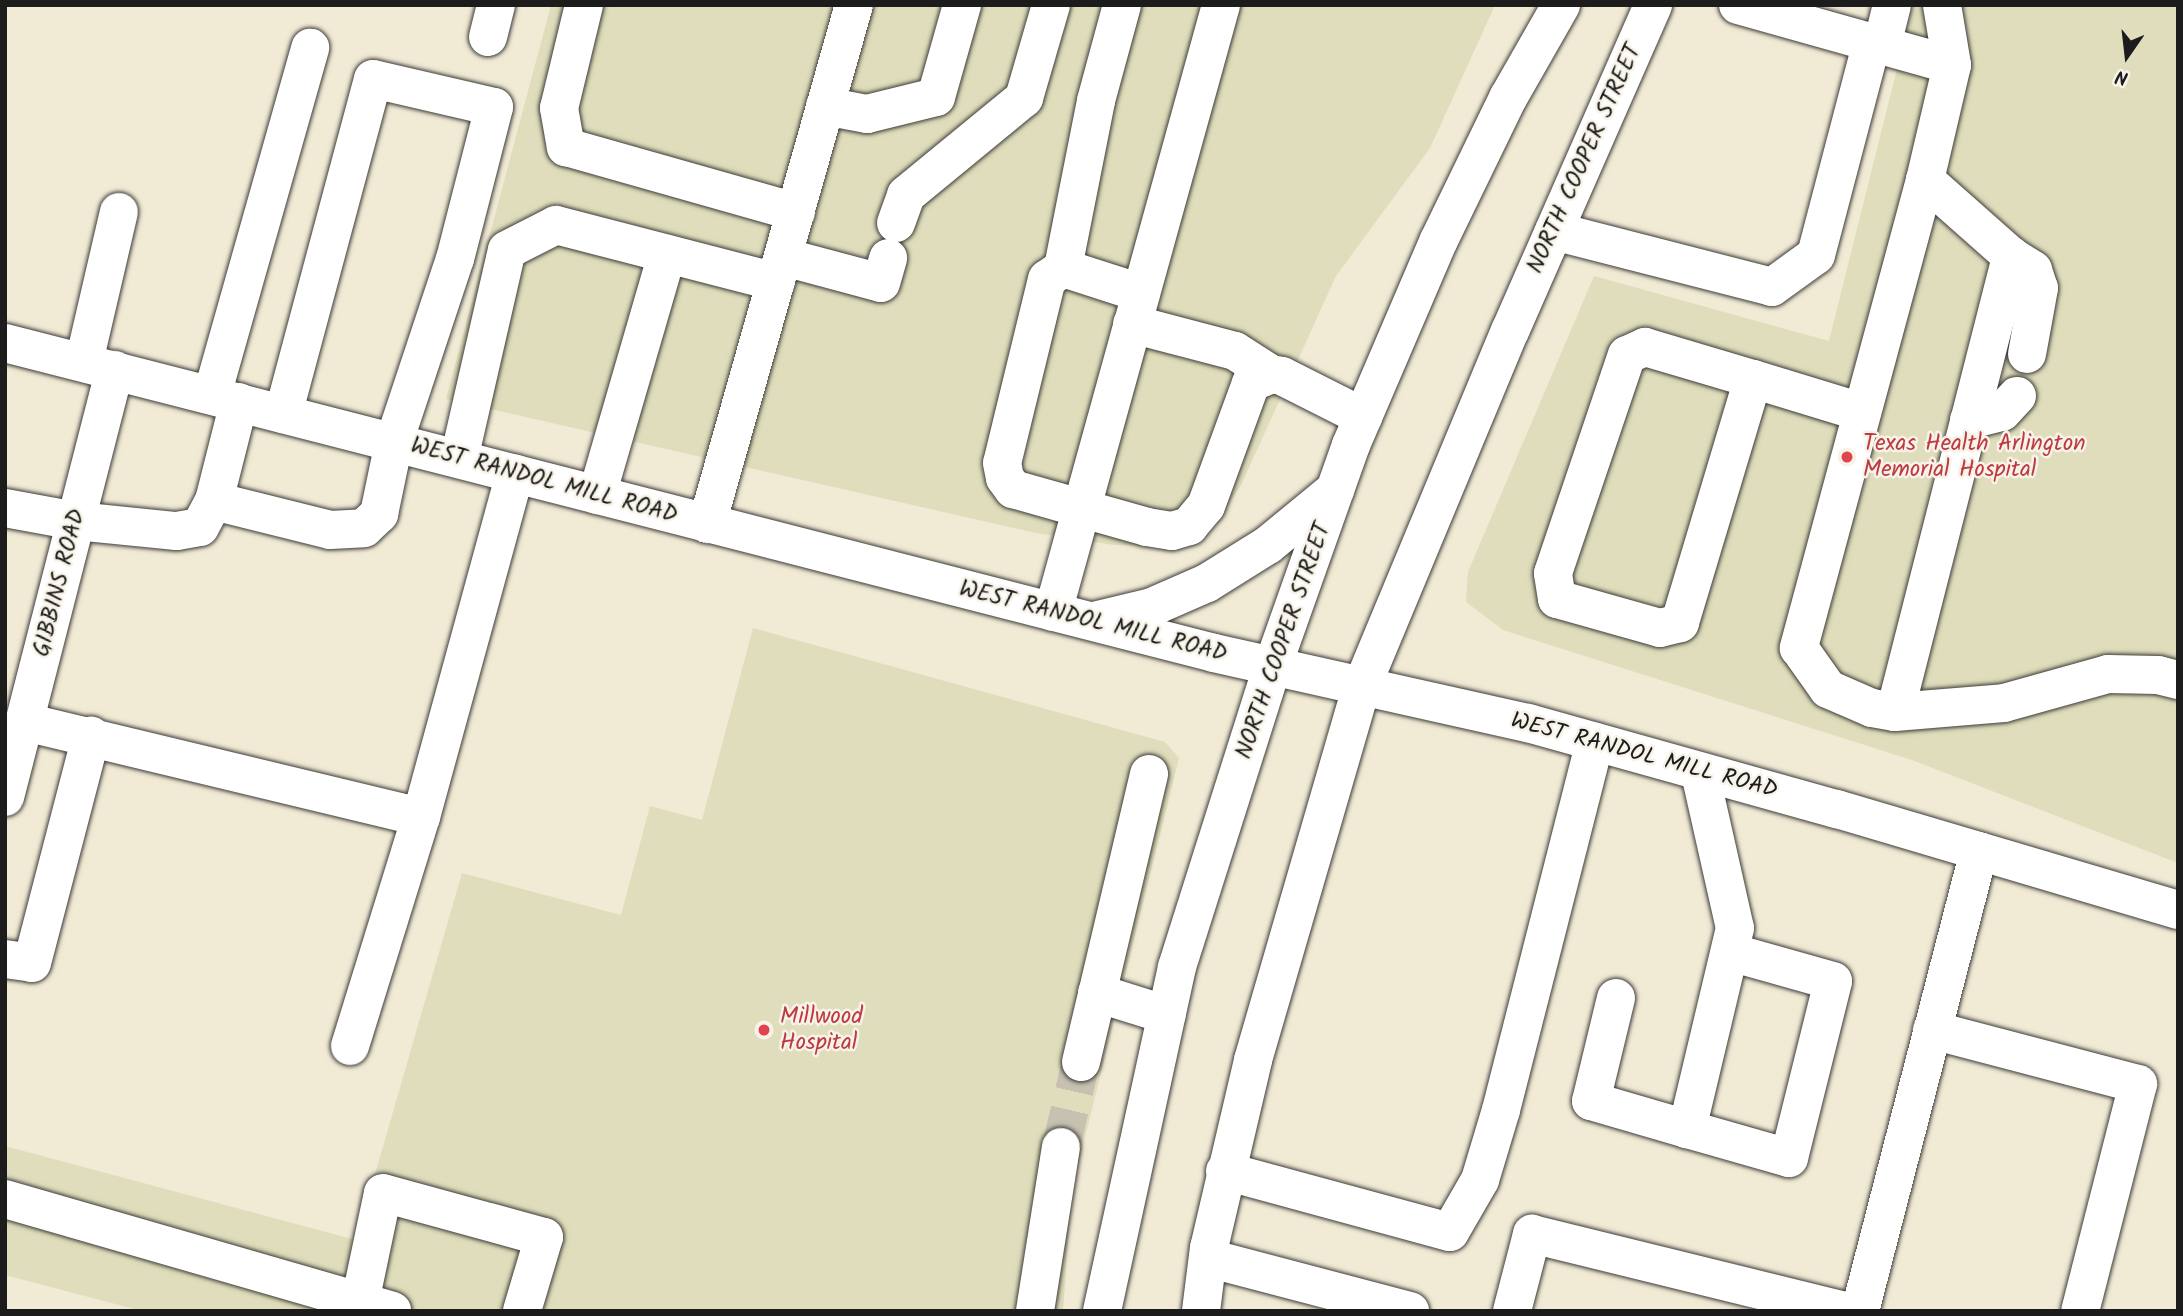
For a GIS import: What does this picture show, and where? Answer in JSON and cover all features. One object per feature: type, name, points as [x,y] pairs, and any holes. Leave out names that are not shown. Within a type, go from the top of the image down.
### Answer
[{"type":"main road","points":[[584,5],[559,108],[566,147],[796,212]]},
{"type":"main road","points":[[707,524],[854,5]]},
{"type":"main road","points":[[825,106],[867,114],[936,97],[962,5]]},
{"type":"main road","points":[[459,459],[507,250],[556,225],[667,254],[881,283],[906,195],[1024,98],[1051,5]]},
{"type":"main road","points":[[1122,5],[1096,101],[1063,268],[1047,279],[1002,463],[1005,478],[1013,489],[1147,527],[1172,531],[1189,526],[1206,506],[1251,383],[1271,374]]},
{"type":"main road","points":[[1053,612],[1221,5]]},
{"type":"main road","name":"NORTH COOPER STREET","points":[[1102,1311],[1177,967],[1272,668],[1363,417],[1439,240],[1508,99],[1561,5]]},
{"type":"main road","name":"NORTH COOPER STREET","points":[[1201,1311],[1225,1171],[1253,1060],[1362,686],[1554,230],[1653,5]]},
{"type":"main road","points":[[1738,5],[1952,65]]},
{"type":"main road","points":[[1554,230],[1772,287],[1816,255],[1877,44],[1892,5]]},
{"type":"main road","points":[[1942,5],[1952,65],[1925,180],[1799,648],[1828,689],[1872,708],[1895,712],[2004,702],[2108,674],[2158,675],[2178,680]]},
{"type":"main road","points":[[5,508],[76,521],[177,531],[200,527],[214,501],[226,398],[310,48]]},
{"type":"main road","points":[[214,501],[330,530],[364,528],[379,514],[394,442],[455,259],[494,107],[373,79],[283,414]]},
{"type":"main road","points":[[1925,180],[2011,256],[2033,270],[2039,288],[2027,354]]},
{"type":"main road","name":"GIBBINS ROAD","points":[[6,795],[76,521],[119,212]]},
{"type":"main road","points":[[597,495],[667,254]]},
{"type":"main road","points":[[1895,712],[2011,256]]},
{"type":"main road","points":[[1063,268],[1136,308],[1235,351],[1271,374],[1282,376],[1363,417]]},
{"type":"main road","name":"WEST RANDOL MILL ROAD","points":[[5,344],[226,398],[1272,668],[1451,705],[1595,742],[1979,851],[2178,911]]},
{"type":"main road","points":[[1753,379],[1680,622],[1660,628],[1557,599],[1553,573],[1627,355],[1645,347],[1753,379],[1861,412]]},
{"type":"main road","points":[[1969,420],[2002,412],[2017,396]]},
{"type":"main road","points":[[350,1046],[421,817],[515,474]]},
{"type":"main road","points":[[1090,622],[1152,607],[1207,583],[1268,545],[1335,491]]},
{"type":"main road","points":[[24,722],[421,817]]},
{"type":"main road","points":[[5,959],[32,963],[91,736]]},
{"type":"main road","points":[[1225,1171],[1450,1232],[1480,1180],[1501,1110],[1595,742]]},
{"type":"main road","points":[[1688,1129],[1735,928],[1700,772]]},
{"type":"main road","points":[[1081,1062],[1149,774]]},
{"type":"main road","points":[[1860,1311],[1979,851]]},
{"type":"main road","points":[[1616,998],[1591,1101],[1789,1158],[1833,981],[1730,952]]},
{"type":"main road","points":[[1097,993],[1167,1015]]},
{"type":"main road","points":[[1932,1030],[2138,1084],[2080,1311]]},
{"type":"main road","points":[[1034,1311],[1061,1147]]},
{"type":"main road","points":[[5,1199],[376,1306],[383,1193],[544,1237],[522,1311]]},
{"type":"main road","points":[[1512,1311],[1532,1234],[1846,1311]]},
{"type":"main road","points":[[1208,1258],[1397,1309]]},
{"type":"shaded area","points":[[551,5],[1495,5],[1430,148],[1336,276],[1241,485],[1218,521],[1148,546],[1114,545],[1036,533],[446,399]]},
{"type":"shaded area","name":"Texas Health Arlington Memorial Hospital","points":[[1913,5],[2178,5],[2178,863],[1912,760],[1503,630],[1466,602],[1468,572],[1594,276],[1829,341]]},
{"type":"shaded area","name":"Millwood Hospital","points":[[753,628],[1165,742],[1179,758],[1072,1190],[1063,1311],[142,1311],[5,1275],[5,1146],[356,1240],[462,873],[621,915],[650,806],[702,820]]},
{"type":"tunnel","points":[[1061,1147],[1081,1062]]},
{"type":"place","name":"Texas Health Arlington Memorial Hospital","points":[[1847,457]]},
{"type":"place","name":"Millwood Hospital","points":[[764,1030]]}]
